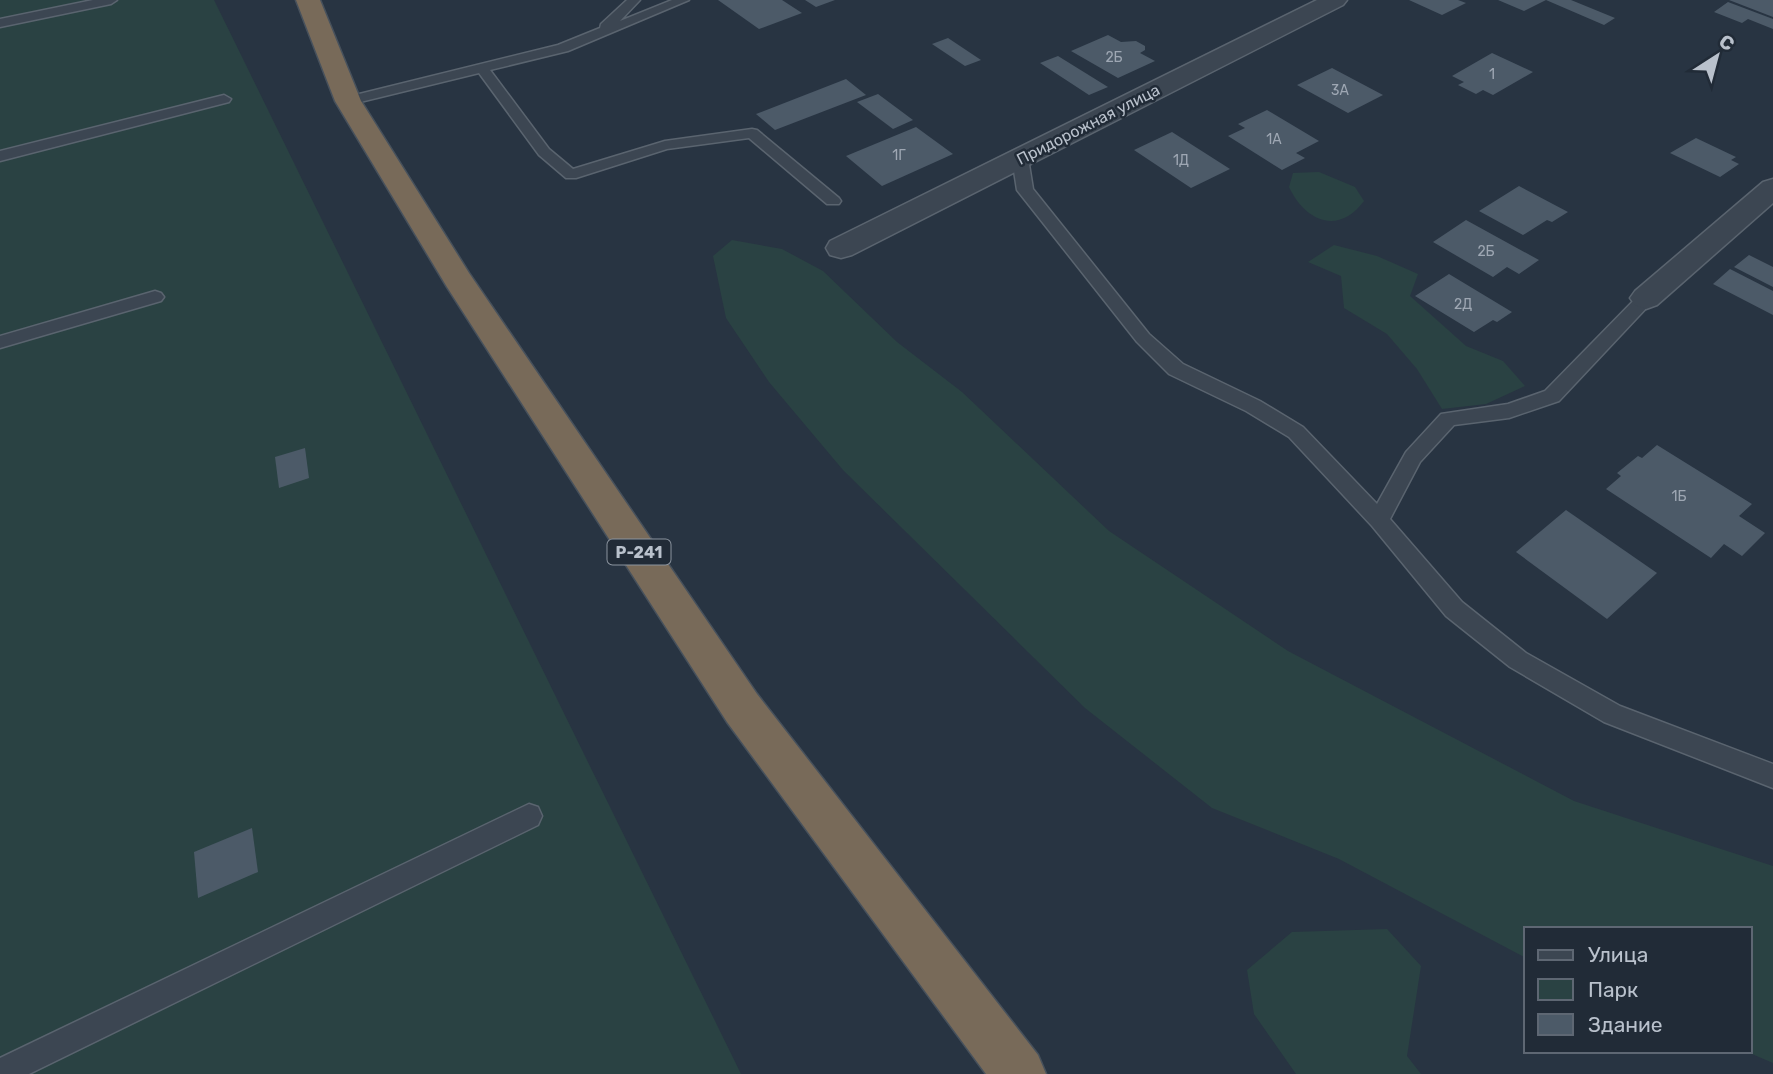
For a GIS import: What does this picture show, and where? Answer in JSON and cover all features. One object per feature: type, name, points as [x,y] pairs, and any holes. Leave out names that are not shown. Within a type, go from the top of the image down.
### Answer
[{"type":"highway","name":"Р-241","points":[[308,0],[348,102],[458,280],[742,708],[1019,1074]]},
{"type":"street","name":"Придорожная улица","points":[[842,248],[1335,0]]},
{"type":"street","points":[[1646,298],[1773,188]]},
{"type":"lane","points":[[0,23],[111,0]]},
{"type":"lane","points":[[597,35],[634,0]]},
{"type":"lane","points":[[348,102],[563,48],[683,0]]},
{"type":"lane","points":[[482,68],[544,152],[571,175],[665,145],[752,133],[833,201]]},
{"type":"lane","points":[[0,156],[224,99]]},
{"type":"lane","points":[[1020,158],[1025,190],[1143,338],[1176,369],[1253,405],[1296,432],[1379,520],[1454,609],[1518,660],[1612,714],[1773,776]]},
{"type":"lane","points":[[0,342],[155,297]]},
{"type":"lane","points":[[1379,520],[1413,457],[1448,419],[1509,411],[1552,396],[1646,298]]},
{"type":"lane","points":[[0,1073],[529,816]]},
{"type":"green space","points":[[0,0],[214,0],[741,1074],[0,1074]]},
{"type":"green space","points":[[1319,172],[1355,187],[1364,201],[1344,218],[1333,221],[1313,216],[1296,199],[1289,187],[1293,173]]},
{"type":"green space","points":[[732,240],[782,249],[823,271],[897,342],[962,392],[1109,531],[1288,651],[1574,801],[1773,866],[1773,1063],[1750,1053],[1752,1053],[1752,927],[1524,927],[1524,957],[1339,859],[1212,808],[1085,708],[843,470],[769,382],[726,318],[713,256]]},
{"type":"green space","points":[[1334,245],[1377,256],[1418,274],[1410,296],[1466,346],[1503,361],[1525,386],[1486,404],[1442,409],[1417,369],[1387,334],[1344,308],[1341,276],[1308,262]]},
{"type":"green space","points":[[1387,929],[1421,966],[1407,1056],[1421,1074],[1296,1074],[1254,1014],[1247,970],[1292,932]]},
{"type":"building","points":[[718,0],[782,0],[802,13],[759,29]]},
{"type":"building","points":[[805,0],[835,0],[816,7]]},
{"type":"building","points":[[1409,0],[1458,0],[1466,3],[1442,15]]},
{"type":"building","points":[[1498,0],[1546,0],[1524,11]]},
{"type":"building","points":[[1546,0],[1571,0],[1615,18],[1604,25]]},
{"type":"building","points":[[1729,0],[1773,0],[1773,17]]},
{"type":"building","points":[[1728,2],[1773,19],[1773,29],[1748,19],[1742,23],[1714,12]]},
{"type":"building","points":[[1108,35],[1121,42],[1136,41],[1145,46],[1145,50],[1140,53],[1155,61],[1118,78],[1071,51]]},
{"type":"building","points":[[948,38],[981,60],[965,66],[932,44]]},
{"type":"building","points":[[1492,53],[1533,72],[1493,95],[1483,90],[1476,94],[1458,85],[1464,82],[1452,76]]},
{"type":"building","points":[[1058,56],[1108,87],[1089,95],[1040,63]]},
{"type":"building","points":[[1332,68],[1383,95],[1348,113],[1297,85]]},
{"type":"building","points":[[846,79],[866,95],[775,130],[756,114]]},
{"type":"building","points":[[878,94],[913,120],[893,129],[857,102]]},
{"type":"building","points":[[1267,110],[1319,141],[1296,153],[1305,158],[1282,170],[1228,136],[1245,128],[1238,124]]},
{"type":"building","points":[[916,127],[953,154],[882,186],[846,156]]},
{"type":"building","points":[[1172,132],[1230,169],[1191,188],[1134,150]]},
{"type":"building","points":[[1696,138],[1736,157],[1731,160],[1739,164],[1720,177],[1670,153]]},
{"type":"building","points":[[1519,186],[1568,212],[1552,222],[1547,220],[1523,235],[1479,211]]},
{"type":"building","points":[[1466,220],[1539,260],[1519,274],[1507,267],[1493,277],[1433,242]]},
{"type":"building","points":[[1749,255],[1773,267],[1773,287],[1734,267]]},
{"type":"building","points":[[1730,269],[1773,291],[1773,315],[1713,284]]},
{"type":"building","points":[[1449,274],[1512,312],[1474,332],[1415,296]]},
{"type":"building","points":[[1657,445],[1752,504],[1739,516],[1765,533],[1742,556],[1724,544],[1711,558],[1606,489],[1621,476],[1617,473]]},
{"type":"building","points":[[305,448],[309,478],[279,488],[275,457]]},
{"type":"building","points":[[1566,510],[1657,573],[1607,619],[1516,552]]},
{"type":"building","points":[[252,828],[258,872],[198,898],[194,852]]}]
